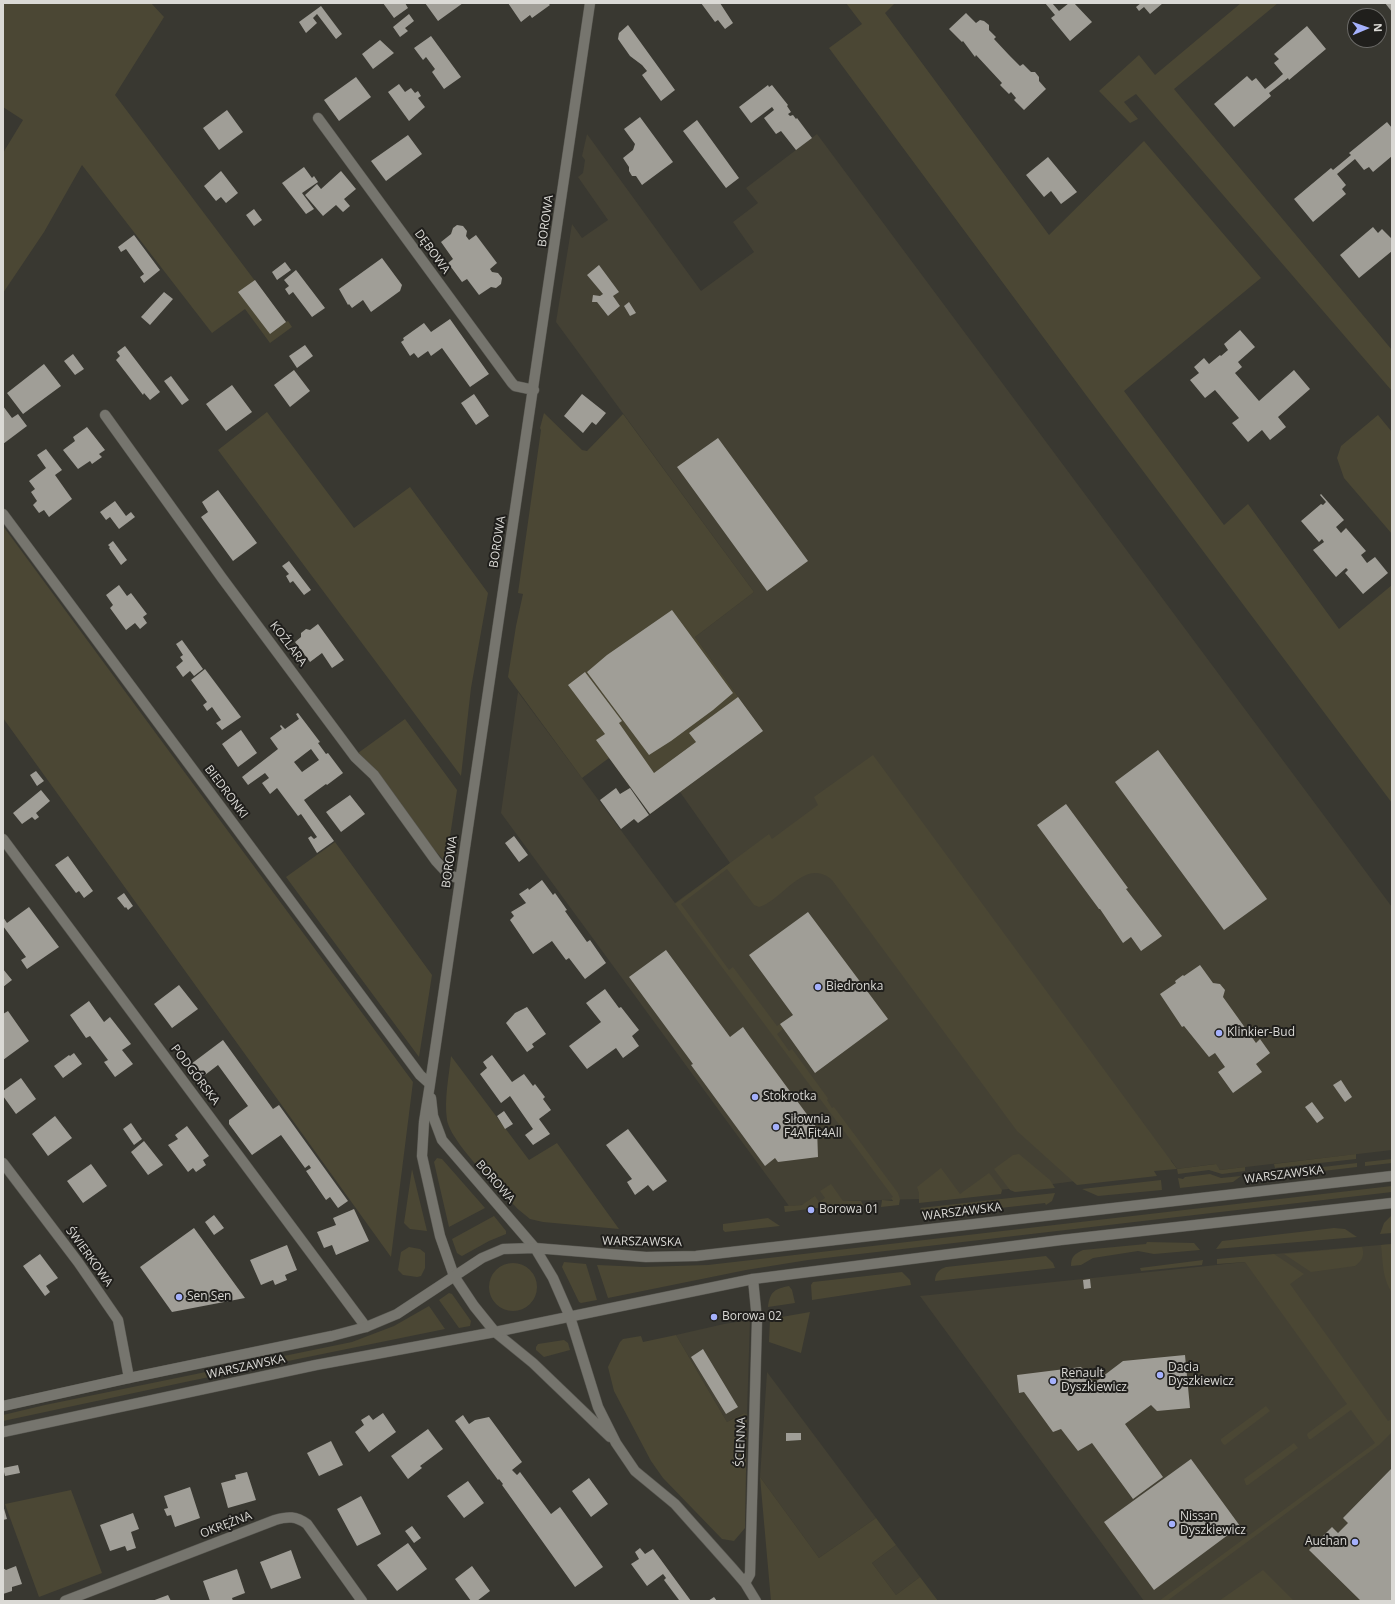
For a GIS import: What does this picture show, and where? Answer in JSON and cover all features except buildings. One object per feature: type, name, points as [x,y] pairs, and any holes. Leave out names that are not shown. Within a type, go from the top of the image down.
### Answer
[{"type":"street","name":"BOROWA","points":[[590,3],[534,390],[424,1122],[422,1156],[440,1236],[454,1276],[474,1306],[495,1332],[533,1363],[616,1443]]},
{"type":"street","name":"DĘBOWA","points":[[318,118],[512,383],[515,386],[534,390]]},
{"type":"street","name":"KOŹLARA","points":[[105,415],[222,578],[355,757],[374,775],[436,861],[450,874],[460,879]]},
{"type":"street","name":"BIEDRONKI","points":[[3,514],[420,1075],[430,1084]]},
{"type":"street","name":"PODGÓRSKA","points":[[3,839],[366,1327]]},
{"type":"street","name":"BOROWA","points":[[430,1084],[433,1116],[442,1140],[535,1248],[553,1278],[570,1317],[598,1407],[616,1443]]},
{"type":"street","name":"ŚWIERKOWA","points":[[3,1163],[78,1262],[118,1320],[128,1378]]},
{"type":"street","name":"WARSZAWSKA","points":[[3,1406],[128,1378],[332,1336],[366,1327],[397,1314],[454,1276],[492,1253],[504,1249],[535,1248],[646,1257],[696,1256],[1392,1176]]},
{"type":"street","points":[[570,1317],[753,1279],[1061,1240],[1392,1203]]},
{"type":"street","name":"ŚCIENNA","points":[[745,1583],[750,1574],[756,1359],[757,1320],[753,1279]]},
{"type":"street","name":"WARSZAWSKA","points":[[3,1432],[316,1365],[570,1317]]},
{"type":"street","points":[[616,1443],[635,1471],[675,1504],[745,1583],[756,1601]]},
{"type":"street","name":"OKRĘŻNA","points":[[65,1601],[276,1520],[291,1517],[299,1518],[307,1524],[362,1601]]},
{"type":"shaded area","points":[[3,3],[151,3],[164,17],[115,95],[286,322],[288,321],[292,327],[270,343],[245,309],[212,333],[82,165],[44,232],[3,293],[3,153],[23,120],[3,107]]},
{"type":"shaded area","points":[[846,3],[895,3],[885,13],[1049,235],[1144,141],[1261,278],[1124,391],[1224,525],[1248,504],[1339,629],[1392,585],[1392,803],[1086,395],[829,48],[862,24]]},
{"type":"shaded area","points":[[1241,3],[1278,3],[1174,89],[1392,350],[1392,391],[1136,94],[1124,102],[1138,119],[1130,123],[1099,91],[1139,55],[1155,75]]},
{"type":"shaded area","points":[[587,134],[701,291],[754,252],[733,222],[758,203],[746,188],[817,134],[1392,907],[1392,1150],[1220,1170],[1215,1164],[1177,1169],[1171,1160],[1091,1179],[1053,1184],[919,1199],[843,1201],[789,1206],[501,813],[518,692],[675,903],[730,863],[680,792],[763,731],[695,637],[754,592],[556,322],[572,224],[582,238],[608,220],[578,177],[583,173],[585,160],[582,156]]},
{"type":"shaded area","points":[[267,412],[354,528],[410,487],[488,593],[471,688],[461,776],[218,450]]},
{"type":"shaded area","points":[[544,413],[582,450],[587,451],[623,414],[754,592],[695,637],[763,731],[650,814],[609,758],[582,778],[508,677],[523,594],[518,593],[541,430],[540,428]]},
{"type":"shaded area","points":[[1378,415],[1392,432],[1392,534],[1344,478],[1337,458],[1341,446]]},
{"type":"shaded area","points":[[3,526],[413,1082],[391,1257],[3,718]]},
{"type":"shaded area","points":[[405,719],[457,790],[446,863],[426,840],[386,783],[358,753]]},
{"type":"shaded area","points":[[873,755],[1177,1169],[1154,1171],[1157,1176],[1077,1185],[1017,1131],[832,880],[822,874],[812,873],[803,876],[768,903],[759,907],[754,905],[727,869],[681,904],[729,970],[733,967],[777,1026],[780,1024],[783,1029],[777,1034],[789,1051],[792,1049],[827,1097],[827,1100],[832,1108],[834,1107],[898,1193],[900,1199],[899,1205],[881,1207],[882,1200],[893,1201],[891,1198],[893,1197],[675,904],[769,834],[772,839],[818,805],[814,797]]},
{"type":"shaded area","points":[[335,842],[432,975],[419,1057],[286,877]]},
{"type":"shaded area","points":[[451,1056],[529,1160],[557,1143],[619,1229],[543,1222],[530,1219],[519,1210],[467,1154],[451,1130],[447,1120],[446,1104]]},
{"type":"shaded area","points":[[1019,1154],[1050,1180],[1055,1188],[1015,1192],[1010,1190],[994,1169],[1013,1155]]},
{"type":"shaded area","points":[[1356,1154],[1356,1159],[1275,1168],[1274,1164]]},
{"type":"shaded area","points":[[437,1158],[442,1159],[485,1208],[449,1227],[434,1162]]},
{"type":"shaded area","points":[[1392,1159],[1392,1163],[1365,1166],[1365,1162]]},
{"type":"shaded area","points":[[1357,1163],[1357,1167],[1289,1175],[1280,1172]]},
{"type":"shaded area","points":[[1216,1164],[1220,1170],[1245,1167],[1245,1171],[1222,1174],[1209,1170],[1178,1174],[1177,1169]]},
{"type":"shaded area","points":[[941,1168],[960,1194],[989,1173],[1002,1190],[1001,1194],[919,1203],[919,1193],[917,1187]]},
{"type":"shaded area","points":[[412,1169],[427,1231],[410,1229],[404,1223]]},
{"type":"shaded area","points":[[1210,1174],[1221,1178],[1241,1176],[1233,1182],[1180,1188],[1178,1178],[1183,1179],[1185,1177]]},
{"type":"shaded area","points":[[1161,1180],[1162,1190],[1098,1196],[1082,1189]]},
{"type":"shaded area","points":[[831,1184],[843,1201],[861,1201],[863,1205],[841,1205],[785,1212],[784,1206],[802,1205],[815,1196],[819,1202],[825,1198],[820,1191]]},
{"type":"shaded area","points":[[1392,1186],[1392,1192],[808,1260],[746,1270],[608,1298],[597,1265],[643,1267],[708,1265]]},
{"type":"shaded area","points":[[1055,1193],[1052,1201],[1046,1205],[1045,1203],[929,1216],[920,1208]]},
{"type":"shaded area","points":[[1392,1215],[1392,1233],[1380,1234],[1384,1223]]},
{"type":"shaded area","points":[[494,1216],[506,1231],[506,1234],[489,1241],[462,1256],[457,1253],[452,1239]]},
{"type":"shaded area","points":[[768,1218],[780,1226],[725,1232],[723,1230],[723,1224]]},
{"type":"shaded area","points":[[1334,1228],[1345,1229],[1357,1237],[1216,1249],[1222,1241]]},
{"type":"shaded area","points":[[1147,1242],[1194,1243],[1200,1250],[1154,1254],[1138,1251],[1093,1258],[1081,1265],[1071,1266],[1074,1256],[1083,1250],[1146,1244]]},
{"type":"shaded area","points":[[1392,1244],[1392,1601],[1144,1601],[920,1296],[1245,1262],[1274,1254]]},
{"type":"shaded area","points":[[1392,1244],[1392,1293],[1386,1282],[1381,1245]]},
{"type":"shaded area","points":[[409,1247],[420,1249],[425,1253],[425,1268],[421,1276],[417,1277],[403,1275],[398,1270],[401,1252]]},
{"type":"shaded area","points":[[1362,1247],[1362,1258],[1355,1266],[1311,1272],[1284,1254]]},
{"type":"shaded area","points":[[1274,1254],[1304,1274],[1290,1284],[1388,1421],[1392,1419],[1392,1432],[1379,1445],[1167,1601],[1159,1601],[1375,1443],[1351,1410],[1309,1439],[1307,1435],[1308,1433],[1347,1404],[1245,1262],[1217,1264],[1217,1259]]},
{"type":"shaded area","points":[[1046,1256],[1053,1263],[1055,1268],[935,1281],[938,1272],[946,1267]]},
{"type":"shaded area","points":[[1203,1260],[1202,1265],[1141,1271],[1140,1268]]},
{"type":"shaded area","points":[[564,1262],[586,1264],[597,1300],[581,1303],[579,1302],[562,1267]]},
{"type":"shaded area","points":[[513,1263],[522,1265],[530,1270],[535,1278],[537,1287],[535,1296],[530,1304],[522,1309],[513,1311],[504,1309],[496,1304],[491,1296],[489,1287],[491,1278],[496,1270],[504,1265]]},
{"type":"shaded area","points":[[902,1272],[910,1280],[911,1285],[812,1300],[811,1285],[813,1282]]},
{"type":"shaded area","points":[[789,1286],[792,1290],[795,1303],[768,1307],[770,1297],[774,1292],[780,1288]]},
{"type":"shaded area","points":[[449,1293],[452,1294],[471,1321],[470,1326],[459,1328],[439,1300]]},
{"type":"shaded area","points":[[429,1306],[445,1329],[3,1421],[3,1415],[45,1405],[352,1342],[394,1326]]},
{"type":"shaded area","points":[[810,1312],[801,1353],[769,1342],[770,1319]]},
{"type":"shaded area","points":[[750,1320],[747,1414],[744,1413],[727,1422],[676,1335],[724,1324]]},
{"type":"shaded area","points":[[676,1335],[727,1422],[744,1413],[747,1414],[745,1528],[734,1541],[722,1539],[663,1478],[651,1461],[614,1391],[608,1367],[620,1342],[623,1339],[641,1336],[643,1342]]},
{"type":"shaded area","points":[[564,1340],[568,1343],[570,1350],[544,1357],[536,1350],[538,1344]]},
{"type":"shaded area","points":[[767,1372],[876,1518],[819,1558],[760,1477]]},
{"type":"shaded area","points":[[1266,1406],[1270,1411],[1225,1445],[1223,1444],[1221,1439]]},
{"type":"shaded area","points":[[1294,1443],[1298,1448],[1246,1485],[1244,1479]]},
{"type":"shaded area","points":[[760,1477],[819,1558],[876,1518],[896,1545],[872,1563],[896,1595],[920,1577],[938,1601],[771,1601]]},
{"type":"shaded area","points":[[71,1490],[102,1573],[39,1597],[5,1504]]},
{"type":"shaded area","points":[[896,1545],[920,1577],[896,1595],[872,1563]]},
{"type":"shaded area","points":[[1263,1570],[1294,1601],[1219,1601]]},
{"type":"place","name":"Biedronka","points":[[818,987]]},
{"type":"place","name":"Klinkier-Bud","points":[[1219,1033]]},
{"type":"place","name":"Stokrotka","points":[[755,1097]]},
{"type":"place","name":"Siłownia F4A Fit4All","points":[[776,1127]]},
{"type":"place","name":"Borowa 01","points":[[811,1210]]},
{"type":"place","name":"Sen Sen","points":[[179,1297]]},
{"type":"place","name":"Borowa 02","points":[[714,1317]]},
{"type":"place","name":"Dacia Dyszkiewicz","points":[[1160,1375]]},
{"type":"place","name":"Renault Dyszkiewicz","points":[[1053,1381]]},
{"type":"place","name":"Nissan Dyszkiewicz","points":[[1172,1524]]},
{"type":"place","name":"Auchan","points":[[1355,1542]]}]
